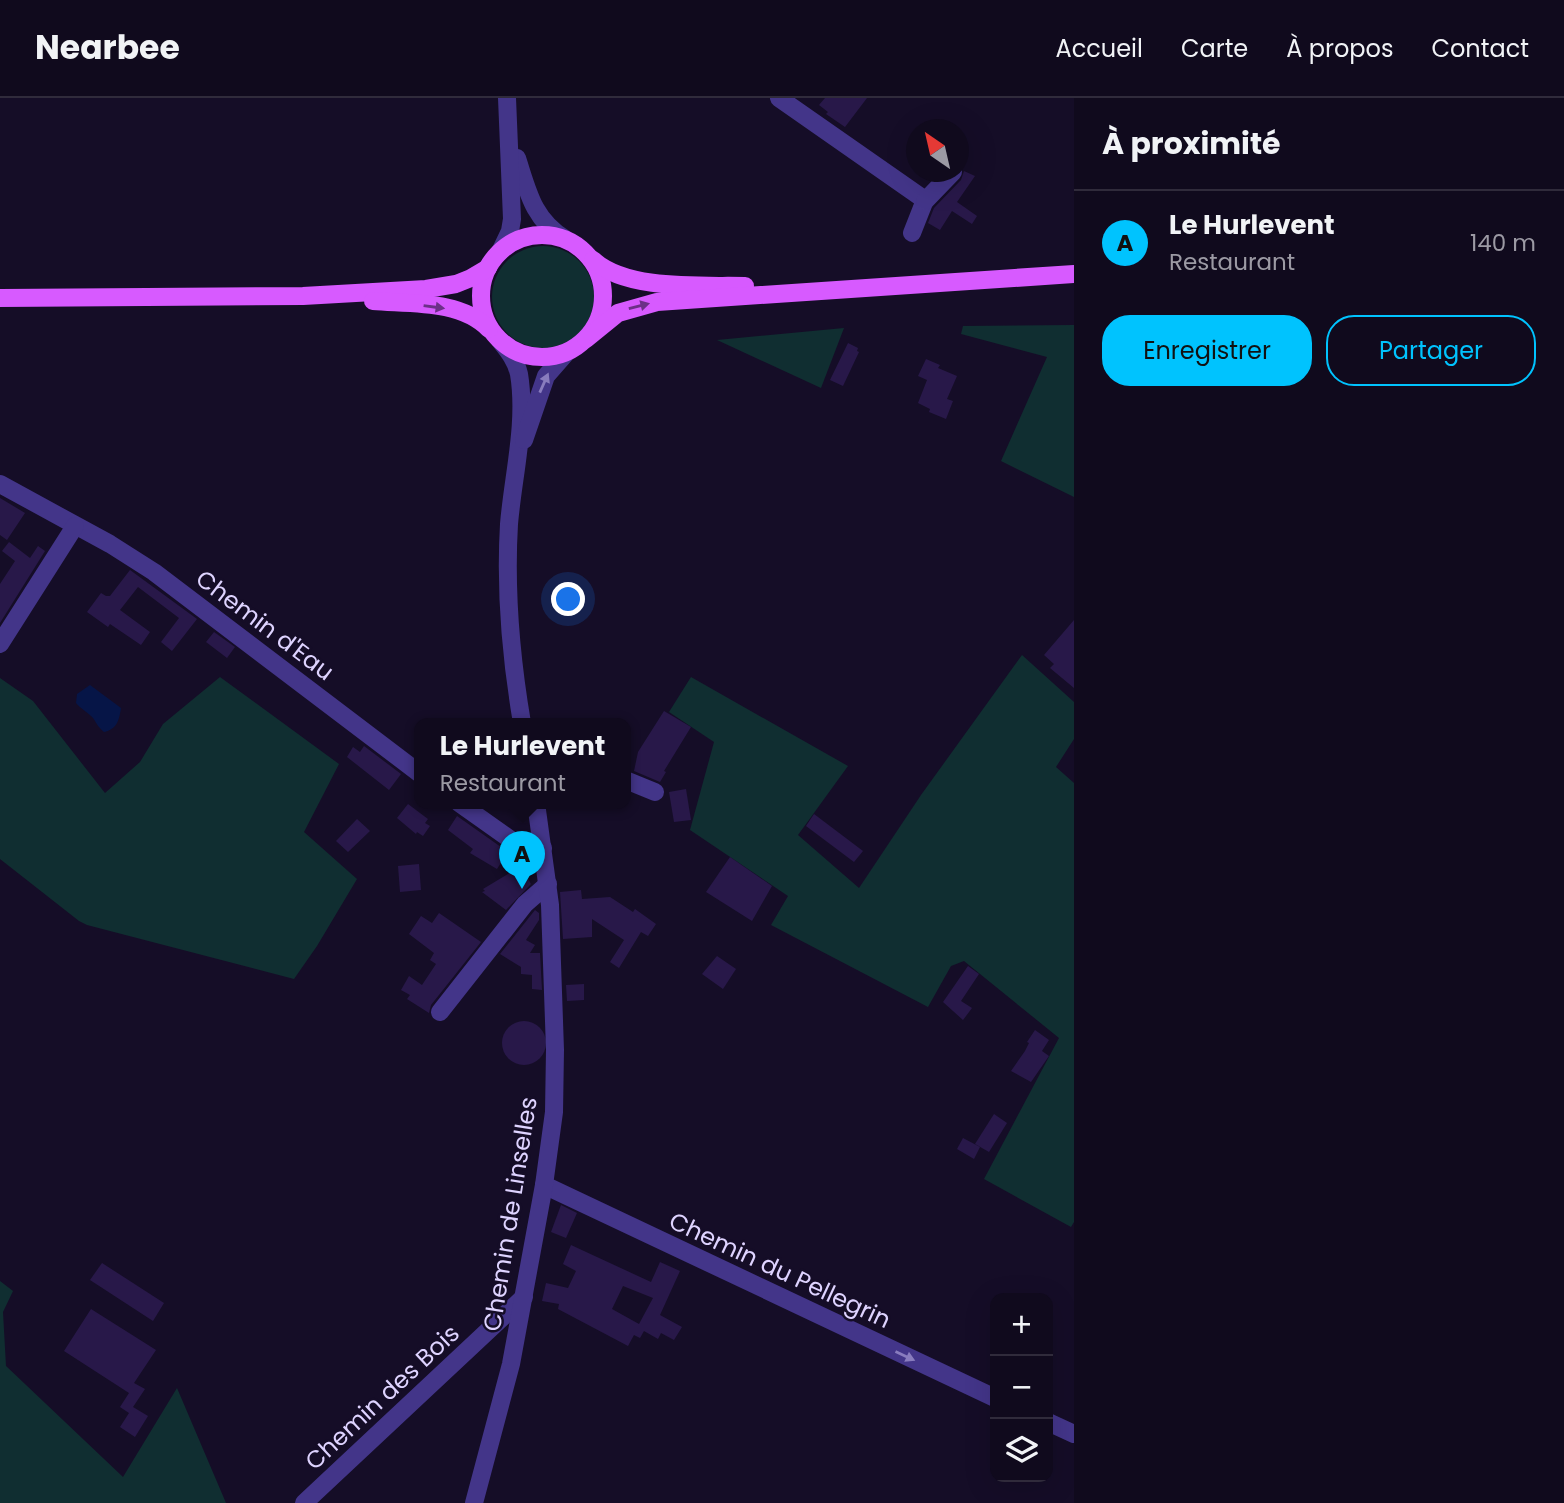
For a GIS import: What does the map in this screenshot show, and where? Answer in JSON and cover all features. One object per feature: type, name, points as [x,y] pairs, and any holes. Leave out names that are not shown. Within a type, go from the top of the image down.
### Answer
[{"type":"main road","points":[[496,337],[485,320],[481,300],[483,280],[500,251],[517,240],[530,236],[565,239],[604,270],[642,280],[829,290]]},
{"type":"main road","points":[[586,339],[598,321],[603,299],[600,277],[589,257]]},
{"type":"main road","points":[[0,298],[303,296],[441,287],[471,278],[488,268]]},
{"type":"main road","points":[[303,296],[410,303],[456,310],[475,316],[496,337],[518,353],[545,358],[567,352],[618,313],[643,305],[1074,274]]},
{"type":"street","points":[[500,251],[510,231],[512,219],[507,98]]},
{"type":"street","points":[[779,98],[925,201]]},
{"type":"street","points":[[510,137],[535,209],[547,226],[565,239]]},
{"type":"street","points":[[912,233],[925,201],[943,182]]},
{"type":"street","points":[[496,337],[514,360],[519,377],[516,467],[509,535],[509,615],[521,718]]},
{"type":"street","points":[[516,467],[546,376],[567,352]]},
{"type":"street","name":"Chemin d'Eau","points":[[0,484],[110,544],[154,572],[414,769]]},
{"type":"street","points":[[0,644],[75,526]]},
{"type":"street","points":[[631,782],[654,792]]},
{"type":"street","points":[[467,809],[514,842],[543,848]]},
{"type":"street","name":"Chemin de Linselles","points":[[474,1503],[504,1392],[524,1297],[554,1112],[555,1060],[548,884],[537,809]]},
{"type":"street","points":[[440,1012],[525,904],[548,884]]},
{"type":"street","name":"Chemin du Pellegrin","points":[[544,1185],[990,1396]]},
{"type":"street","name":"Chemin des Bois","points":[[304,1503],[524,1297]]},
{"type":"street","points":[[1053,1424],[1074,1434]]},
{"type":"green space","points":[[543,246],[563,250],[579,261],[590,277],[594,297],[590,317],[579,333],[563,344],[543,348],[523,344],[507,333],[496,317],[492,297],[496,277],[507,261],[523,250]]},
{"type":"green space","points":[[1074,325],[1074,497],[1001,461],[1047,357],[961,334],[963,326]]},
{"type":"green space","points":[[844,328],[821,388],[717,340]]},
{"type":"green space","points":[[1022,655],[1074,702],[1074,739],[1056,767],[1074,783],[1074,1222],[1071,1227],[984,1179],[1059,1038],[964,961],[951,966],[928,1007],[771,925],[788,896],[690,830],[714,742],[669,712],[691,677],[848,766],[798,835],[859,888],[921,795]]},
{"type":"green space","points":[[220,677],[339,764],[304,832],[357,879],[294,979],[87,925],[0,859],[0,678],[33,701],[105,793],[140,762],[163,724]]},
{"type":"green space","points":[[0,1281],[13,1291],[3,1312],[6,1366],[123,1477],[177,1388],[226,1503],[0,1503]]},
{"type":"shaded area","points":[[90,685],[121,708],[117,724],[108,731],[104,732],[76,703],[77,694]]},
{"type":"building","points":[[825,98],[867,98],[845,127],[826,114],[828,112],[819,105]]},
{"type":"building","points":[[969,173],[975,176],[957,202],[977,216],[972,224],[952,211],[940,230],[928,223],[934,208],[959,182],[969,182]]},
{"type":"building","points":[[848,343],[858,348],[859,352],[843,386],[830,380]]},
{"type":"building","points":[[926,359],[940,365],[938,368],[957,376],[947,399],[953,401],[946,419],[929,412],[930,409],[918,403],[927,380],[918,376]]},
{"type":"building","points":[[0,498],[25,513],[7,540],[0,535]]},
{"type":"building","points":[[9,542],[30,558],[38,546],[45,551],[0,623],[0,584],[15,561],[2,551]]},
{"type":"building","points":[[130,570],[197,619],[172,651],[161,642],[179,618],[138,587],[120,610],[150,632],[141,645],[87,612],[101,593],[110,596]]},
{"type":"building","points":[[1074,620],[1074,688],[1050,668],[1054,664],[1044,655]]},
{"type":"building","points":[[214,632],[235,647],[227,658],[206,642]]},
{"type":"building","points":[[664,711],[691,727],[660,782],[634,771],[638,752]]},
{"type":"building","points":[[364,746],[401,774],[389,790],[347,757],[353,747],[360,752]]},
{"type":"building","points":[[686,789],[691,820],[674,822],[669,792]]},
{"type":"building","points":[[408,804],[428,819],[425,823],[430,826],[423,836],[417,832],[416,834],[397,818]]},
{"type":"building","points":[[814,814],[863,851],[854,862],[806,826]]},
{"type":"building","points":[[457,816],[508,852],[497,869],[470,853],[473,849],[448,830]]},
{"type":"building","points":[[357,819],[370,831],[348,852],[336,841]]},
{"type":"building","points":[[730,857],[772,886],[752,921],[706,892]]},
{"type":"building","points":[[419,864],[421,890],[400,892],[398,866]]},
{"type":"building","points":[[521,866],[531,884],[506,910],[482,892],[485,891],[483,889]]},
{"type":"building","points":[[581,890],[582,899],[610,897],[633,912],[635,909],[656,924],[648,936],[641,932],[619,968],[610,962],[624,940],[592,919],[592,937],[563,939],[560,892]]},
{"type":"building","points":[[535,910],[539,913],[539,920],[526,940],[535,945],[530,953],[540,953],[542,990],[532,989],[532,975],[521,974],[521,967],[500,954]]},
{"type":"building","points":[[439,913],[481,942],[431,1005],[429,1013],[407,999],[410,995],[401,990],[409,976],[422,985],[436,964],[430,960],[434,953],[409,934],[421,916],[432,923]]},
{"type":"building","points":[[717,956],[736,969],[723,989],[702,974]]},
{"type":"building","points":[[968,966],[979,974],[961,1001],[972,1008],[963,1020],[943,1002]]},
{"type":"building","points":[[584,984],[584,1000],[567,1001],[566,985]]},
{"type":"building","points":[[524,1021],[539,1028],[546,1043],[539,1058],[524,1065],[509,1058],[502,1043],[509,1028]]},
{"type":"building","points":[[1035,1030],[1049,1040],[1042,1051],[1049,1056],[1031,1082],[1011,1071]]},
{"type":"building","points":[[994,1114],[1007,1123],[989,1152],[975,1144]]},
{"type":"building","points":[[963,1138],[980,1147],[974,1159],[957,1149]]},
{"type":"building","points":[[561,1205],[577,1213],[566,1238],[551,1232]]},
{"type":"building","points":[[571,1245],[651,1282],[660,1262],[680,1271],[660,1315],[682,1327],[674,1340],[661,1333],[658,1339],[644,1331],[640,1338],[634,1335],[628,1346],[558,1309],[559,1304],[542,1301],[546,1283],[568,1288],[576,1271],[563,1264]],"holes":[[[623,1286],[653,1298],[639,1324],[612,1309]]]},
{"type":"building","points":[[102,1263],[164,1303],[153,1321],[90,1280]]},
{"type":"building","points":[[91,1309],[156,1350],[134,1383],[145,1389],[133,1407],[148,1416],[135,1437],[120,1427],[129,1413],[120,1407],[129,1393],[64,1351]]},
{"type":"place","name":"Le Hurlevent","points":[[522,889]]}]
